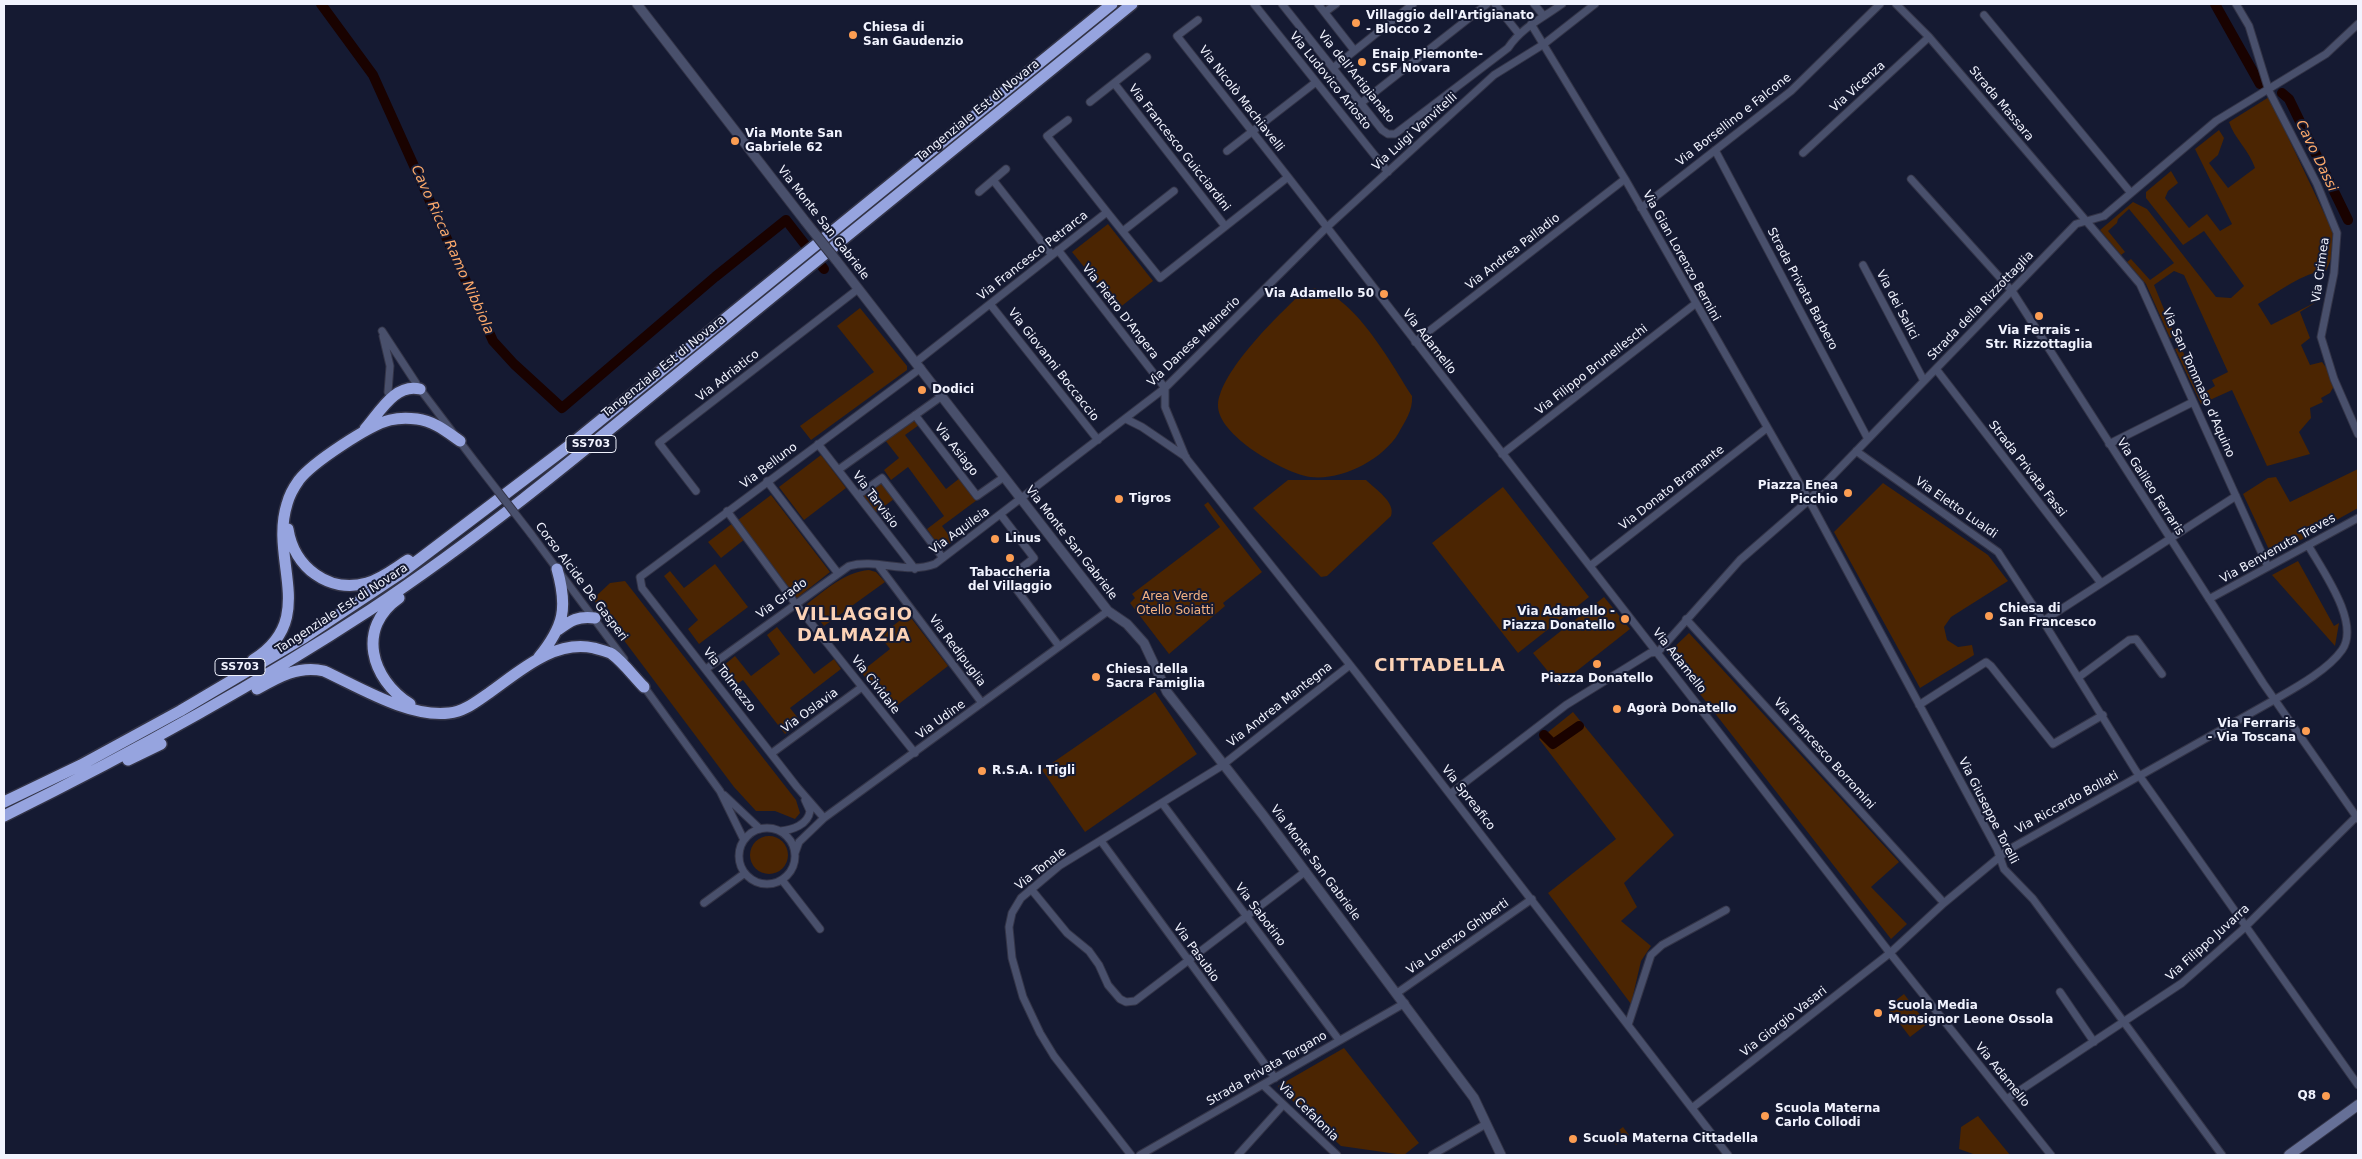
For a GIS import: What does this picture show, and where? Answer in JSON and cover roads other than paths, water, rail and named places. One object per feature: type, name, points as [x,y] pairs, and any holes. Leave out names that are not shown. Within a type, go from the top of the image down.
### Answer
[{"type":"highway","name":"Tangenziale Est di Novara","points":[[4,802],[81,765],[180,711],[305,637],[400,574],[570,445],[1112,4]]},
{"type":"highway","name":"Tangenziale Est di Novara","points":[[4,816],[87,775],[185,722],[331,634],[378,604],[504,514],[1132,4]]},
{"type":"highway","name":"SS703","points":[[360,434],[392,396],[406,389],[418,386]]},
{"type":"highway","name":"SS703","points":[[81,765],[120,735],[183,701],[275,644],[288,616],[288,586],[283,519],[287,503],[299,481],[306,473],[360,434],[390,420],[418,419],[438,426],[460,441]]},
{"type":"highway","name":"SS703","points":[[287,503],[288,531],[293,549],[304,565],[320,578],[332,583],[354,586],[376,580],[495,503]]},
{"type":"highway","name":"SS703","points":[[420,711],[391,691],[378,672],[373,645],[378,624],[389,606],[466,550],[504,514]]},
{"type":"highway","name":"SS703","points":[[536,660],[558,630],[563,618],[563,602],[557,569]]},
{"type":"highway","name":"SS703","points":[[558,630],[570,620],[581,616],[595,618]]},
{"type":"highway","name":"SS703","points":[[87,775],[144,754],[269,682],[304,669],[324,671],[393,703],[438,714],[458,711],[470,705],[536,660],[566,648],[593,648],[611,654],[644,687]]},
{"type":"main road","points":[[2289,1155],[2358,1105]]},
{"type":"street","name":"Via Monte San Gabriele","points":[[637,4],[1108,611],[1127,624],[1144,643],[1167,692],[1306,871],[1405,1002],[1474,1098],[1501,1155]]},
{"type":"street","name":"Via Ludovico Ariosto","points":[[1254,4],[1388,172]]},
{"type":"street","name":"Via dell'Artigianato","points":[[1282,4],[1382,130],[1388,134],[1395,134],[1508,48],[1519,34],[1531,24],[1562,4]]},
{"type":"street","name":"Via dell'Artigianato","points":[[1318,4],[1354,50]]},
{"type":"street","points":[[1325,12],[1336,4]]},
{"type":"street","points":[[1333,68],[1413,4]]},
{"type":"street","points":[[1361,103],[1487,4]]},
{"type":"street","points":[[1495,4],[1519,34]]},
{"type":"street","points":[[1534,4],[1543,15]]},
{"type":"street","name":"Via Luigi Vanvitelli","points":[[1326,228],[1494,75],[1544,44],[1595,4]]},
{"type":"street","name":"Via Borsellino e Falcone","points":[[1641,208],[1791,92],[1880,4]]},
{"type":"street","name":"Strada Massara","points":[[1896,4],[1929,37],[2086,222]]},
{"type":"street","name":"Via Crimea","points":[[2236,4],[2249,26],[2269,90],[2317,184],[2337,233],[2334,273],[2321,337],[2334,379],[2358,434]]},
{"type":"street","points":[[1984,15],[2131,193]]},
{"type":"street","name":"Via Nicolò Machiavelli","points":[[1198,20],[1177,36],[1288,177]]},
{"type":"street","name":"Via Gian Lorenzo Bernini","points":[[1531,24],[1625,179],[1809,500]]},
{"type":"street","name":"Strada della Rizzottaglia","points":[[1658,652],[1740,560],[1809,500],[2076,224],[2104,216],[2216,120],[2269,90],[2326,54],[2358,24]]},
{"type":"street","name":"Via Vicenza","points":[[1803,153],[1929,37]]},
{"type":"street","points":[[1090,102],[1147,57]]},
{"type":"street","points":[[1227,150],[1316,82]]},
{"type":"street","name":"Via Francesco Guicciardini","points":[[1114,83],[1226,226]]},
{"type":"street","points":[[1068,120],[1047,136],[1107,212]]},
{"type":"street","name":"Strada Privata Barbero","points":[[1715,150],[1868,439]]},
{"type":"street","points":[[979,192],[1006,169]]},
{"type":"street","points":[[1288,177],[1326,228]]},
{"type":"street","name":"Via Francesco Petrarca","points":[[919,365],[990,304],[1107,212],[1160,278],[1288,177]]},
{"type":"street","name":"Via Andrea Palladio","points":[[1415,342],[1625,179]]},
{"type":"street","name":"Via Galileo Ferraris","points":[[1911,179],[2012,291],[2274,700],[2358,816]]},
{"type":"street","name":"Via Pietro D'Angera","points":[[993,180],[1165,388]]},
{"type":"street","points":[[1123,231],[1174,192]]},
{"type":"street","name":"Via San Tommaso d'Aquino","points":[[2086,222],[2140,284],[2268,567]]},
{"type":"street","name":"Via Adamello","points":[[1326,228],[1658,652],[1890,953],[2051,1155]]},
{"type":"street","name":"Via Danese Mainerio","points":[[1022,500],[1165,388],[1326,228]]},
{"type":"street","name":"Via dei Salici","points":[[1863,265],[1924,382]]},
{"type":"street","name":"Via Adriatico","points":[[696,491],[659,443],[858,289]]},
{"type":"street","name":"Via Giovanni Boccaccio","points":[[990,304],[1098,440]]},
{"type":"street","name":"Via Filippo Brunelleschi","points":[[1502,454],[1695,304]]},
{"type":"street","name":"Corso Alcide De Gasperi","points":[[388,392],[390,366],[382,331],[418,386],[595,618],[720,792],[744,840]]},
{"type":"street","name":"Via Belluno","points":[[642,588],[640,577],[644,573],[818,444],[919,365]]},
{"type":"street","name":"Strada Privata Fassi","points":[[1936,369],[2101,583]]},
{"type":"street","name":"Via Spreafico","points":[[1165,388],[1165,407],[1186,458]]},
{"type":"street","points":[[838,470],[942,396]]},
{"type":"street","points":[[2109,444],[2193,402]]},
{"type":"street","name":"Via Asiago","points":[[915,415],[977,496],[1004,477]]},
{"type":"street","name":"Via Spreafico","points":[[1126,419],[1142,426],[1186,458],[1350,665],[1728,1155]]},
{"type":"street","name":"Via Donato Bramante","points":[[1590,566],[1767,428]]},
{"type":"street","name":"Via Tarvisio","points":[[818,444],[915,569]]},
{"type":"street","name":"Via Eletto Lualdi","points":[[1856,451],[1998,552],[2140,776],[2358,1086]]},
{"type":"street","points":[[858,496],[882,478],[942,558]]},
{"type":"street","points":[[767,481],[837,572]]},
{"type":"street","points":[[2043,621],[2236,496]]},
{"type":"street","name":"Via Aquileia","points":[[878,565],[915,569],[935,564],[1022,500]]},
{"type":"street","name":"Via Giuseppe Torelli","points":[[1809,500],[1997,849],[2004,869],[2033,899],[2125,1021],[2222,1155]]},
{"type":"street","name":"Via Cividale","points":[[728,511],[795,603],[915,753]]},
{"type":"street","points":[[1000,515],[1034,558],[1008,578],[1060,646]]},
{"type":"street","name":"Via Benvenuta Treves","points":[[2209,599],[2358,518]]},
{"type":"street","name":"Via Riccardo Bollati","points":[[1890,953],[2008,850],[2274,700],[2304,682],[2342,650],[2347,637],[2345,614],[2308,546]]},
{"type":"street","name":"Via Grado","points":[[706,669],[837,572],[862,562],[878,565]]},
{"type":"street","name":"Via Redipuglia","points":[[878,565],[982,703]]},
{"type":"street","name":"Via Tolmezzo","points":[[642,588],[824,818]]},
{"type":"street","name":"Via Udine","points":[[795,853],[799,842],[824,818],[1108,611]]},
{"type":"street","name":"Via Francesco Borromini","points":[[1686,619],[1944,904]]},
{"type":"street","points":[[2078,677],[2129,640],[2136,639],[2162,674]]},
{"type":"street","points":[[1450,794],[1566,705],[1650,653],[1658,652]]},
{"type":"street","points":[[1919,705],[1986,662],[2053,744],[2103,716]]},
{"type":"street","name":"Via Andrea Mantegna","points":[[1223,764],[1350,665]]},
{"type":"street","name":"Via Oslavia","points":[[772,753],[862,687]]},
{"type":"street","name":"Via Tonale","points":[[1130,1155],[1054,1056],[1040,1033],[1023,997],[1012,958],[1009,927],[1012,913],[1021,898],[1059,866],[1223,764]]},
{"type":"street","name":"Via Tolmezzo","points":[[780,832],[799,826],[810,815],[809,808],[797,786]]},
{"type":"street","name":"Corso Alcide De Gasperi","points":[[720,792],[760,829]]},
{"type":"street","name":"Via Sabotino","points":[[1162,803],[1339,1040]]},
{"type":"street","name":"Via Filippo Juvarra","points":[[2008,1099],[2182,984],[2246,926],[2358,816]]},
{"type":"street","points":[[760,829],[774,829],[780,832],[787,837],[795,853],[792,868],[782,880],[775,883],[758,883],[745,873],[739,857],[744,840],[760,829]]},
{"type":"street","name":"Via Pasubio","points":[[1101,841],[1275,1078]]},
{"type":"street","points":[[1031,889],[1067,934],[1088,951],[1099,965],[1108,985],[1120,999],[1126,1002],[1136,1001],[1306,871]]},
{"type":"street","points":[[704,903],[745,873]]},
{"type":"street","points":[[782,880],[820,929]]},
{"type":"street","name":"Via Lorenzo Ghiberti","points":[[1397,993],[1532,900]]},
{"type":"street","points":[[1628,1025],[1651,955],[1662,945],[1726,910]]},
{"type":"street","name":"Via Giorgio Vasari","points":[[1692,1108],[1890,953]]},
{"type":"street","points":[[2060,992],[2094,1042]]},
{"type":"street","name":"Strada Privata Torgano","points":[[1140,1155],[1264,1086],[1405,1002]]},
{"type":"street","name":"Via Cefalonia","points":[[1264,1086],[1337,1155]]},
{"type":"street","points":[[1238,1155],[1283,1105]]},
{"type":"street","points":[[1432,1155],[1486,1124]]},
{"type":"waterway","name":"Cavo Ricca Ramo Nibbiola","points":[[321,4],[373,75],[493,341],[514,364],[562,408],[715,277],[786,220],[824,269]]},
{"type":"waterway","name":"Cavo Dassi","points":[[2215,4],[2260,84]]},
{"type":"waterway","name":"Cavo Dassi","points":[[2282,93],[2289,99],[2348,220]]},
{"type":"waterway","name":"Cavo Ricca Ramo Nibbiola","points":[[1544,735],[1553,744],[1579,726]]},
{"type":"place","name":"Villaggio dell'Artigianato - Blocco 2","points":[[1356,23]]},
{"type":"place","name":"Chiesa di San Gaudenzio","points":[[853,35]]},
{"type":"place","name":"Enaip Piemonte- CSF Novara","points":[[1362,62]]},
{"type":"place","name":"Via Monte San Gabriele 62","points":[[735,141]]},
{"type":"place","name":"Via Adamello 50","points":[[1384,294]]},
{"type":"place","name":"Via Ferrais - Str. Rizzottaglia","points":[[2039,316]]},
{"type":"place","name":"Dodici","points":[[922,390]]},
{"type":"place","name":"Piazza Enea Picchio","points":[[1848,493]]},
{"type":"place","name":"Tigros","points":[[1119,499]]},
{"type":"place","name":"Linus","points":[[995,539]]},
{"type":"place","name":"Tabaccheria del Villaggio","points":[[1010,558]]},
{"type":"place","name":"Chiesa di San Francesco","points":[[1989,616]]},
{"type":"place","name":"Via Adamello - Piazza Donatello","points":[[1625,619]]},
{"type":"place","name":"Piazza Donatello","points":[[1597,664]]},
{"type":"place","name":"Chiesa della Sacra Famiglia","points":[[1096,677]]},
{"type":"place","name":"Agorà Donatello","points":[[1617,709]]},
{"type":"place","name":"Via Ferraris - Via Toscana","points":[[2306,731]]},
{"type":"place","name":"R.S.A. I Tigli","points":[[982,771]]},
{"type":"place","name":"Scuola Media Monsignor Leone Ossola","points":[[1878,1013]]},
{"type":"place","name":"Q8","points":[[2326,1096]]},
{"type":"place","name":"Scuola Materna Carlo Collodi","points":[[1765,1116]]},
{"type":"place","name":"Scuola Materna Cittadella","points":[[1573,1139]]},
{"type":"district","name":"VILLAGGIO DALMAZIA","points":[[854,625]]},
{"type":"district","name":"CITTADELLA","points":[[1440,666]]},
{"type":"park label","name":"Area Verde Otello Soiatti","points":[[1175,604]]}]
